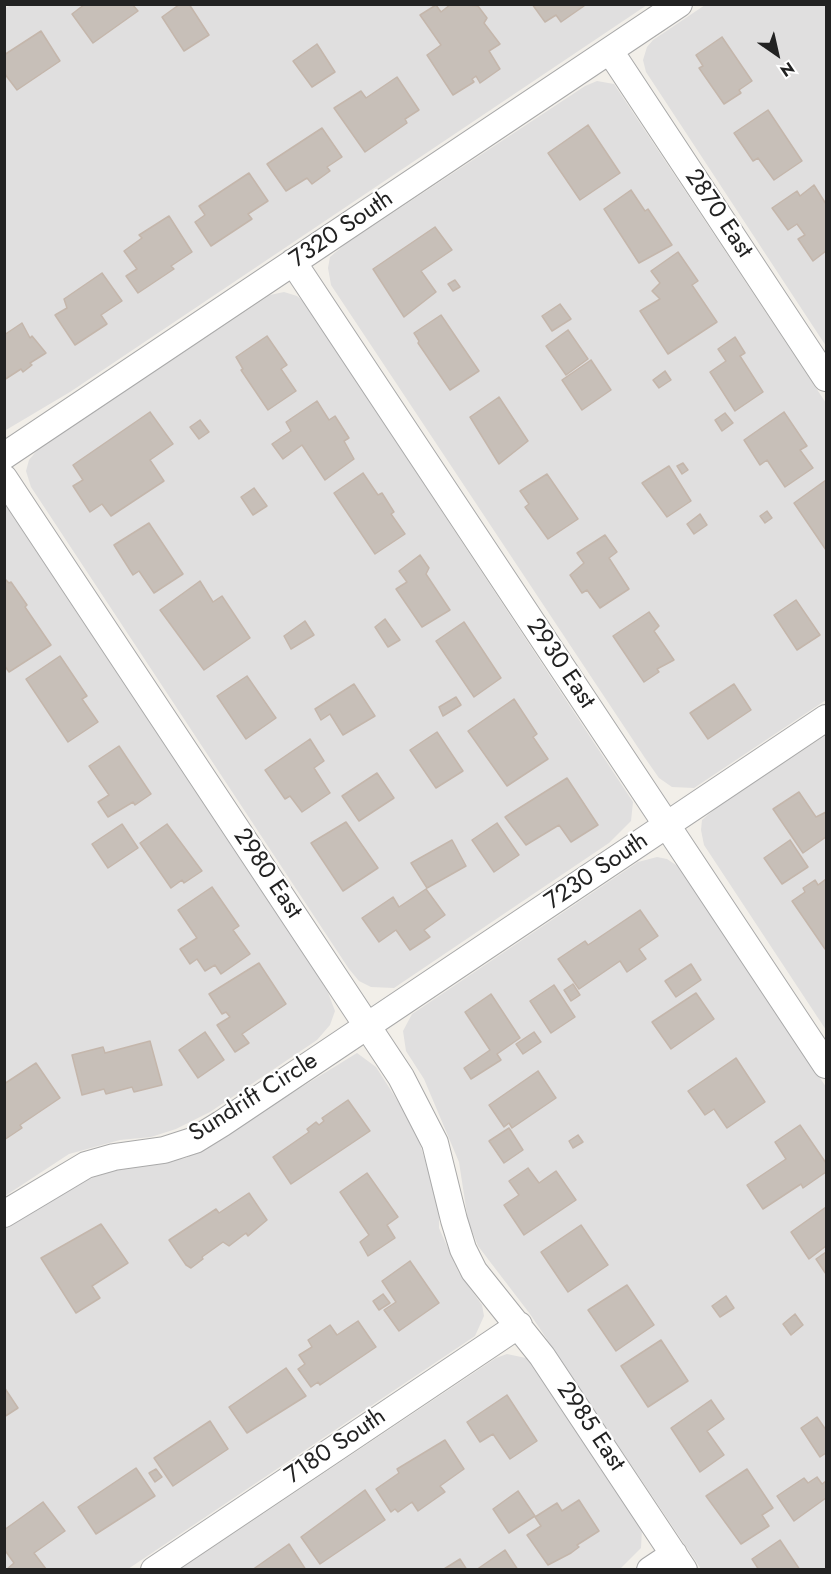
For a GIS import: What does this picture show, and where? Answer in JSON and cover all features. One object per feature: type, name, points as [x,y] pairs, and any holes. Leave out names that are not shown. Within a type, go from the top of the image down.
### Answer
[{"type":"street","name":"7320 South","points":[[4,456],[679,4]]},
{"type":"street","name":"2870 East","points":[[610,51],[826,378]]},
{"type":"street","name":"2930 East","points":[[293,262],[826,1065]]},
{"type":"street","name":"2980 East","points":[[4,478],[402,1077],[435,1143],[463,1249],[488,1291]]},
{"type":"street","name":"7230 South","points":[[367,1025],[826,718]]},
{"type":"street","name":"Sundrift Circle","points":[[4,1214],[86,1165],[114,1157],[164,1150],[195,1140],[367,1025]]},
{"type":"street","name":"2985 East","points":[[488,1291],[519,1325],[679,1562]]},
{"type":"street","name":"7180 South","points":[[154,1569],[519,1325]]},
{"type":"street","points":[[650,1569],[679,1562]]},
{"type":"shaded area","points":[[11,5],[647,5],[70,392],[6,430],[4,9]]},
{"type":"shaded area","points":[[705,5],[826,5],[826,346],[646,72],[643,60],[647,47],[653,40]]},
{"type":"shaded area","points":[[597,81],[614,84],[826,403],[826,700],[694,788],[672,787],[659,778],[331,285],[328,268],[330,257],[344,245],[585,86]]},
{"type":"shaded area","points":[[284,292],[297,296],[304,302],[633,802],[631,821],[609,843],[394,988],[371,987],[359,981],[349,969],[31,487],[26,471],[29,460],[38,449],[270,295]]},
{"type":"shaded area","points":[[4,503],[327,990],[335,1011],[330,1025],[317,1040],[210,1112],[176,1129],[151,1137],[120,1140],[69,1154],[5,1196]]},
{"type":"shaded area","points":[[826,735],[826,1030],[704,845],[701,830],[702,820],[716,808]]},
{"type":"shaded area","points":[[657,857],[667,859],[682,869],[826,1087],[826,1569],[701,1569],[530,1314],[478,1246],[468,1221],[459,1162],[424,1079],[406,1051],[403,1031],[412,1014],[638,862]]},
{"type":"shaded area","points":[[357,1053],[376,1067],[415,1128],[439,1205],[439,1228],[459,1273],[482,1305],[484,1316],[475,1336],[128,1569],[5,1569],[4,1226],[61,1188],[113,1171],[186,1158]]},
{"type":"shaded area","points":[[507,1354],[526,1358],[537,1372],[642,1528],[641,1548],[620,1569],[179,1570],[496,1358]]},
{"type":"building","points":[[85,4],[132,4],[138,11],[93,43],[72,14]]},
{"type":"building","points":[[180,4],[189,4],[209,35],[184,51],[162,17]]},
{"type":"building","points":[[451,4],[478,6],[487,18],[484,23],[500,44],[489,51],[500,69],[480,83],[476,76],[472,79],[474,82],[453,95],[427,55],[441,45],[420,15],[436,5],[441,12]]},
{"type":"building","points":[[532,4],[583,4],[584,6],[561,22],[556,15],[545,22]]},
{"type":"building","points":[[41,31],[60,61],[17,90],[4,73],[4,55]]},
{"type":"building","points":[[722,37],[752,81],[739,90],[741,93],[724,104],[699,68],[703,66],[696,55]]},
{"type":"building","points":[[317,44],[335,72],[312,87],[293,61]]},
{"type":"building","points":[[397,77],[419,110],[405,119],[407,123],[365,152],[334,108],[361,91],[366,98]]},
{"type":"building","points":[[768,110],[802,161],[774,180],[758,158],[753,161],[734,133]]},
{"type":"building","points":[[588,125],[620,173],[580,200],[548,153]]},
{"type":"building","points":[[322,128],[342,157],[327,167],[330,171],[312,184],[307,178],[286,191],[267,164]]},
{"type":"building","points":[[249,173],[268,201],[248,214],[252,219],[211,246],[195,222],[205,215],[199,206]]},
{"type":"building","points":[[814,185],[826,204],[826,251],[813,261],[798,239],[805,235],[797,224],[788,230],[772,208],[797,191],[800,196]]},
{"type":"building","points":[[631,190],[645,211],[648,209],[672,245],[639,263],[604,209]]},
{"type":"building","points":[[169,216],[192,252],[171,266],[174,269],[138,293],[126,276],[137,269],[124,251],[142,238],[139,235]]},
{"type":"building","points":[[435,227],[452,250],[421,271],[436,292],[404,317],[373,269]]},
{"type":"building","points":[[678,252],[698,281],[692,285],[717,322],[668,354],[640,311],[660,299],[652,291],[660,283],[651,271]]},
{"type":"building","points":[[102,273],[122,301],[101,315],[107,324],[75,345],[55,315],[67,308],[64,299]]},
{"type":"building","points":[[455,280],[460,287],[453,291],[448,284]]},
{"type":"building","points":[[560,304],[571,319],[552,331],[542,316]]},
{"type":"building","points":[[441,315],[479,371],[450,390],[418,343],[414,333]]},
{"type":"building","points":[[22,323],[30,338],[32,336],[46,353],[30,363],[32,365],[23,372],[21,369],[4,380],[4,335]]},
{"type":"building","points":[[568,330],[588,359],[566,375],[546,346]]},
{"type":"building","points":[[267,336],[287,365],[281,369],[296,391],[268,410],[241,370],[243,369],[236,357]]},
{"type":"building","points":[[735,337],[745,353],[740,356],[763,392],[735,411],[710,372],[726,361],[718,349]]},
{"type":"building","points":[[591,360],[611,390],[582,410],[562,380]]},
{"type":"building","points":[[665,371],[671,380],[659,388],[653,380]]},
{"type":"building","points":[[499,397],[528,441],[499,464],[470,417]]},
{"type":"building","points":[[317,401],[329,420],[335,416],[349,438],[344,441],[354,459],[325,480],[302,445],[283,459],[272,444],[291,431],[286,422]]},
{"type":"building","points":[[150,412],[173,444],[150,460],[164,481],[111,516],[102,504],[90,512],[73,486],[83,480],[73,465]]},
{"type":"building","points":[[784,412],[807,446],[800,450],[813,468],[785,487],[767,460],[760,465],[744,440]]},
{"type":"building","points":[[725,413],[733,423],[722,431],[715,420]]},
{"type":"building","points":[[200,420],[209,432],[199,439],[190,427]]},
{"type":"building","points":[[683,463],[688,470],[682,474],[677,466]]},
{"type":"building","points":[[669,466],[691,501],[667,517],[642,483]]},
{"type":"building","points":[[363,473],[378,495],[382,493],[394,512],[391,514],[405,534],[375,554],[334,493]]},
{"type":"building","points":[[547,474],[578,519],[548,539],[525,507],[529,504],[520,491]]},
{"type":"building","points":[[826,480],[826,550],[794,503]]},
{"type":"building","points":[[254,488],[267,506],[253,515],[241,497]]},
{"type":"building","points":[[767,511],[772,518],[765,523],[760,516]]},
{"type":"building","points":[[700,514],[707,525],[694,534],[687,524]]},
{"type":"building","points":[[149,523],[183,574],[154,593],[139,571],[133,575],[114,545]]},
{"type":"building","points":[[605,535],[617,552],[609,558],[629,589],[600,608],[587,590],[582,593],[570,575],[584,563],[577,553]]},
{"type":"building","points":[[420,555],[429,568],[426,574],[450,610],[422,627],[396,589],[407,582],[399,571]]},
{"type":"building","points":[[5,579],[11,582],[51,645],[9,672],[4,665]]},
{"type":"building","points":[[200,581],[213,602],[222,596],[250,638],[204,670],[160,610]]},
{"type":"building","points":[[796,600],[820,635],[797,650],[774,615]]},
{"type":"building","points":[[649,612],[659,626],[654,631],[674,660],[657,669],[659,672],[644,682],[613,636]]},
{"type":"building","points":[[385,619],[400,640],[388,647],[375,627]]},
{"type":"building","points":[[305,621],[314,635],[291,649],[284,636]]},
{"type":"building","points":[[464,622],[501,678],[474,697],[436,641]]},
{"type":"building","points":[[60,656],[87,696],[82,699],[98,722],[68,742],[26,679]]},
{"type":"building","points":[[247,676],[276,718],[246,739],[217,696]]},
{"type":"building","points":[[354,684],[375,716],[343,735],[330,714],[321,720],[315,709]]},
{"type":"building","points":[[734,684],[751,710],[708,739],[690,713]]},
{"type":"building","points":[[456,697],[461,705],[443,716],[439,707]]},
{"type":"building","points":[[514,699],[537,734],[533,737],[548,759],[507,786],[468,731]]},
{"type":"building","points":[[437,732],[463,771],[436,788],[410,750]]},
{"type":"building","points":[[310,739],[324,761],[314,768],[330,793],[302,812],[290,796],[285,799],[265,770]]},
{"type":"building","points":[[119,746],[151,794],[135,805],[133,802],[108,817],[98,802],[109,795],[89,766]]},
{"type":"building","points":[[377,773],[394,798],[359,821],[342,796]]},
{"type":"building","points":[[567,778],[598,825],[571,842],[559,825],[526,845],[505,817]]},
{"type":"building","points":[[799,792],[816,817],[826,812],[826,837],[803,853],[773,809]]},
{"type":"building","points":[[346,822],[378,868],[343,891],[311,843]]},
{"type":"building","points":[[497,823],[519,855],[494,872],[472,840]]},
{"type":"building","points":[[122,824],[138,848],[108,868],[92,844]]},
{"type":"building","points":[[167,824],[202,871],[184,883],[182,880],[171,888],[140,843]]},
{"type":"building","points":[[452,840],[466,866],[427,888],[411,863]]},
{"type":"building","points":[[790,840],[808,867],[782,884],[764,858]]},
{"type":"building","points":[[826,879],[825,949],[792,901],[805,892],[803,888],[815,880],[818,885]]},
{"type":"building","points":[[212,887],[239,926],[233,930],[250,954],[221,974],[215,965],[205,971],[197,959],[190,964],[180,949],[197,938],[178,910]]},
{"type":"building","points":[[426,889],[445,915],[424,930],[430,937],[410,950],[396,930],[379,942],[362,918],[393,897],[399,907]]},
{"type":"building","points":[[640,910],[658,936],[639,949],[646,959],[627,972],[620,961],[579,989],[558,959],[585,941],[588,945]]},
{"type":"building","points":[[259,963],[286,1004],[242,1034],[249,1043],[235,1052],[217,1025],[230,1017],[226,1012],[222,1014],[209,994]]},
{"type":"building","points":[[691,964],[701,980],[676,997],[665,981]]},
{"type":"building","points":[[573,984],[580,995],[571,1001],[564,990]]},
{"type":"building","points":[[554,985],[575,1017],[551,1033],[530,1001]]},
{"type":"building","points":[[696,993],[714,1019],[671,1049],[652,1022]]},
{"type":"building","points":[[491,994],[520,1038],[497,1054],[501,1060],[471,1079],[464,1068],[490,1050],[465,1012]]},
{"type":"building","points":[[205,1032],[224,1060],[198,1078],[179,1050]]},
{"type":"building","points":[[534,1032],[541,1042],[523,1054],[516,1044]]},
{"type":"building","points":[[150,1041],[162,1085],[134,1092],[132,1087],[106,1094],[104,1089],[82,1095],[72,1055],[103,1047],[105,1053]]},
{"type":"building","points":[[736,1058],[765,1102],[727,1128],[714,1109],[705,1115],[688,1091]]},
{"type":"building","points":[[36,1063],[60,1098],[20,1125],[22,1128],[4,1140],[4,1084]]},
{"type":"building","points":[[538,1071],[556,1098],[512,1128],[509,1123],[504,1127],[489,1105]]},
{"type":"building","points":[[348,1100],[370,1131],[291,1184],[273,1157],[309,1132],[307,1129],[316,1122],[319,1125],[324,1121],[322,1118]]},
{"type":"building","points":[[800,1125],[826,1163],[826,1172],[803,1188],[801,1184],[763,1209],[747,1185],[786,1159],[775,1142]]},
{"type":"building","points":[[509,1128],[523,1150],[504,1163],[489,1141]]},
{"type":"building","points":[[578,1135],[583,1142],[573,1148],[569,1141]]},
{"type":"building","points":[[528,1168],[539,1183],[556,1171],[576,1200],[524,1235],[504,1205],[519,1195],[509,1181]]},
{"type":"building","points":[[367,1173],[398,1217],[387,1225],[395,1238],[368,1256],[360,1242],[369,1235],[340,1192]]},
{"type":"building","points":[[249,1193],[267,1220],[248,1236],[246,1233],[229,1246],[223,1242],[191,1268],[186,1265],[169,1240],[216,1209],[219,1213]]},
{"type":"building","points":[[826,1207],[826,1246],[809,1259],[791,1232]]},
{"type":"building","points":[[101,1224],[128,1263],[92,1286],[100,1298],[76,1313],[41,1258]]},
{"type":"building","points":[[581,1225],[608,1265],[568,1292],[541,1252]]},
{"type":"building","points":[[826,1252],[826,1274],[816,1259]]},
{"type":"building","points":[[410,1261],[439,1303],[399,1331],[384,1310],[396,1302],[382,1281]]},
{"type":"building","points":[[627,1285],[654,1325],[616,1351],[588,1310]]},
{"type":"building","points":[[383,1294],[390,1303],[379,1310],[373,1301]]},
{"type":"building","points":[[726,1296],[734,1308],[720,1317],[712,1306]]},
{"type":"building","points":[[795,1314],[803,1325],[791,1335],[783,1324]]},
{"type":"building","points":[[358,1321],[376,1347],[320,1385],[318,1382],[311,1387],[298,1369],[305,1364],[299,1355],[312,1347],[308,1340],[330,1325],[337,1335]]},
{"type":"building","points":[[661,1340],[688,1381],[648,1407],[621,1366]]},
{"type":"building","points":[[286,1368],[306,1396],[247,1433],[229,1407]]},
{"type":"building","points":[[4,1387],[18,1408],[4,1417]]},
{"type":"building","points":[[507,1395],[537,1441],[510,1459],[493,1434],[480,1442],[467,1422]]},
{"type":"building","points":[[711,1400],[724,1419],[707,1431],[724,1455],[700,1472],[671,1428]]},
{"type":"building","points":[[817,1417],[826,1430],[826,1453],[820,1457],[801,1428]]},
{"type":"building","points":[[210,1421],[228,1449],[173,1486],[154,1458]]},
{"type":"building","points":[[445,1440],[464,1469],[440,1486],[445,1492],[418,1511],[412,1502],[398,1512],[395,1509],[391,1512],[376,1489],[399,1473],[397,1469]]},
{"type":"building","points":[[136,1468],[155,1496],[96,1534],[78,1507]]},
{"type":"building","points":[[156,1469],[162,1477],[155,1482],[149,1473]]},
{"type":"building","points":[[747,1469],[773,1508],[762,1515],[769,1526],[741,1544],[706,1496]]},
{"type":"building","points":[[817,1477],[822,1484],[826,1481],[826,1498],[794,1521],[777,1496],[804,1478],[808,1483]]},
{"type":"building","points":[[365,1490],[385,1520],[320,1564],[301,1537]]},
{"type":"building","points":[[518,1491],[535,1516],[509,1533],[493,1509]]},
{"type":"building","points":[[579,1500],[599,1531],[577,1545],[579,1547],[571,1553],[548,1565],[527,1535],[541,1526],[535,1517],[557,1503],[562,1511]]},
{"type":"building","points":[[43,1502],[65,1531],[34,1553],[46,1569],[6,1570],[14,1563],[4,1549],[4,1530]]},
{"type":"building","points":[[780,1540],[800,1570],[759,1570],[752,1559]]},
{"type":"building","points":[[289,1544],[306,1570],[252,1570]]},
{"type":"building","points":[[505,1550],[518,1570],[476,1570]]},
{"type":"building","points":[[460,1559],[467,1570],[444,1570],[444,1569]]}]
